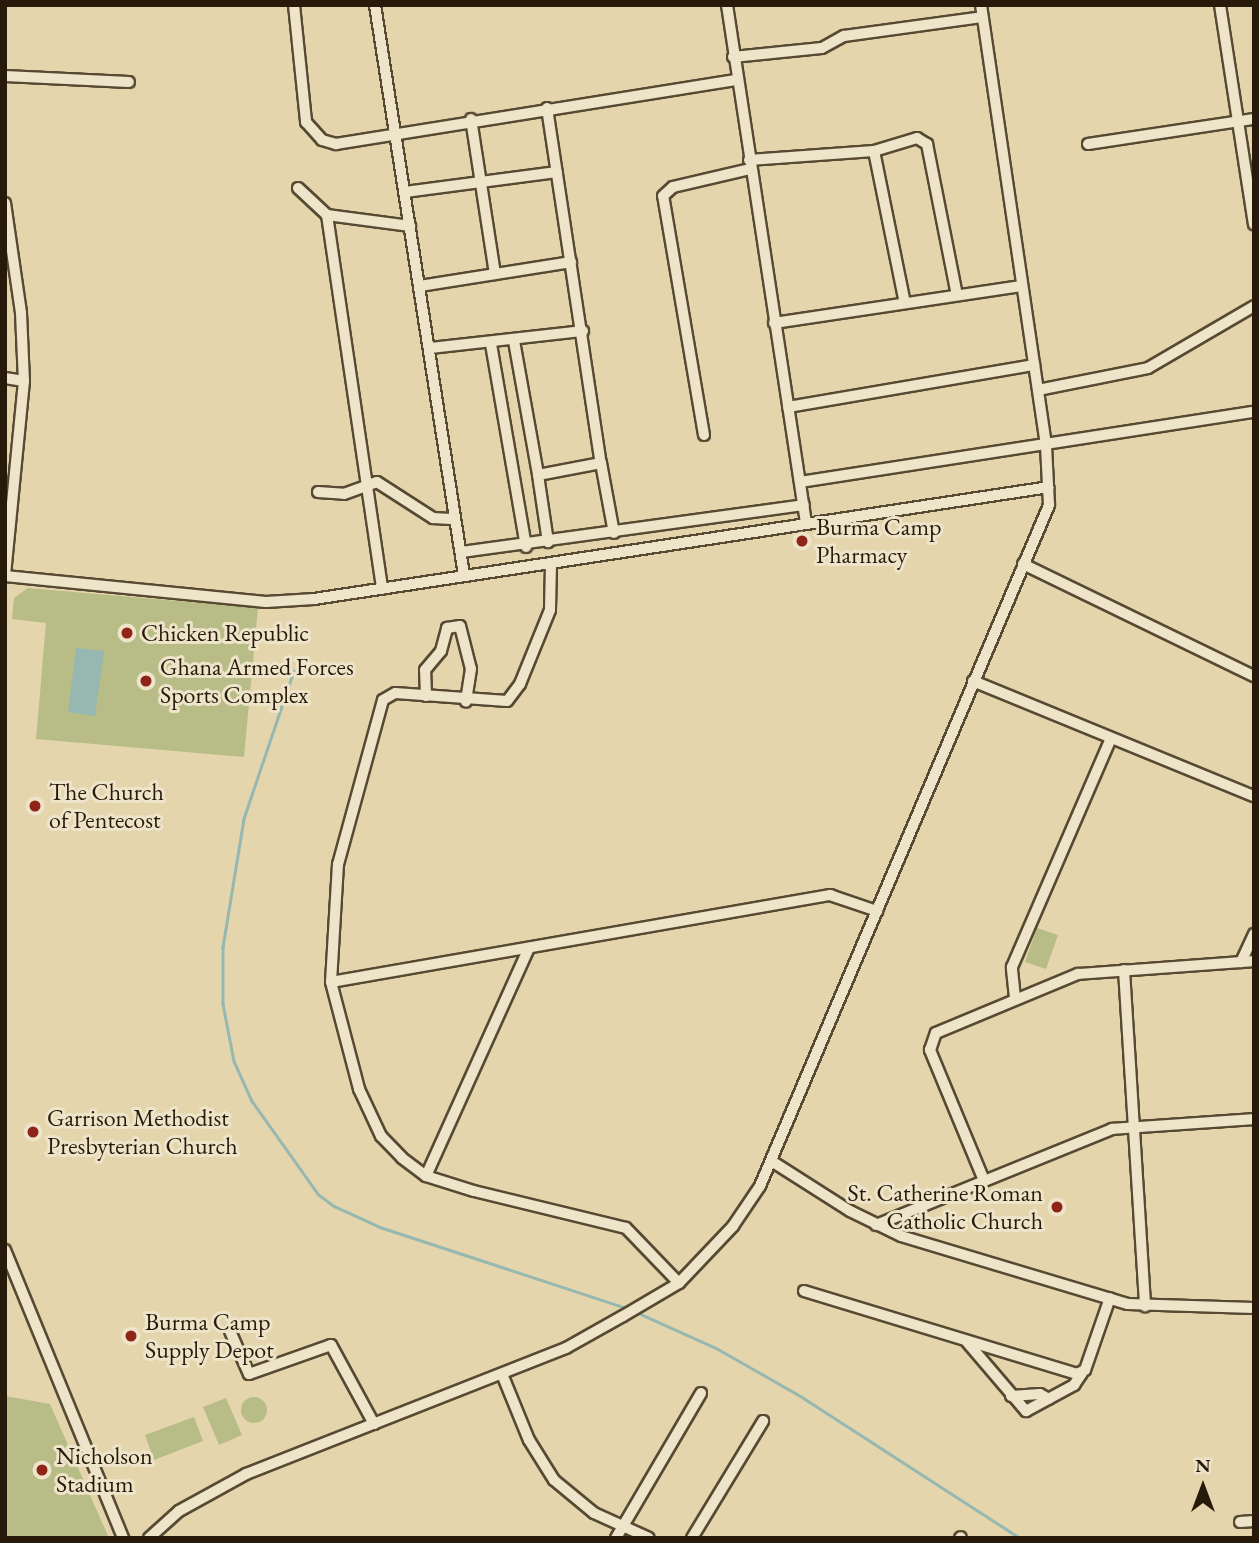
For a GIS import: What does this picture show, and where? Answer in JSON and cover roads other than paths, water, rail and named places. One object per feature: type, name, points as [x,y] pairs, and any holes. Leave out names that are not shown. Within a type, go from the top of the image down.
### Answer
[{"type":"street","points":[[294,5],[311,131],[336,144],[471,119],[737,80]]},
{"type":"street","points":[[375,5],[464,575]]},
{"type":"street","points":[[726,5],[806,523]]},
{"type":"street","points":[[1220,5],[1254,224]]},
{"type":"street","points":[[149,1538],[206,1493],[502,1374],[623,1316],[679,1283],[733,1226],[773,1162],[973,681],[1044,521],[1049,487],[1046,445],[981,11],[844,36],[822,48],[733,57]]},
{"type":"street","points":[[5,76],[129,82]]},
{"type":"street","points":[[547,108],[614,533]]},
{"type":"street","points":[[471,119],[495,274]]},
{"type":"street","points":[[1088,144],[1254,119]]},
{"type":"street","points":[[704,435],[663,197],[673,187],[750,164],[874,150],[917,138],[927,144],[957,295]]},
{"type":"street","points":[[874,150],[905,303]]},
{"type":"street","points":[[405,192],[556,172]]},
{"type":"street","points":[[298,188],[327,215],[410,226]]},
{"type":"street","points":[[5,203],[21,313],[24,381],[5,576],[266,602],[551,565],[1049,487]]},
{"type":"street","points":[[327,215],[327,247],[368,484],[382,589]]},
{"type":"street","points":[[420,286],[571,262]]},
{"type":"street","points":[[774,323],[1021,286]]},
{"type":"street","points":[[1038,390],[1156,365],[1254,306]]},
{"type":"street","points":[[430,348],[491,344],[583,331]]},
{"type":"street","points":[[514,341],[548,542]]},
{"type":"street","points":[[491,344],[526,547]]},
{"type":"street","points":[[788,407],[1034,365]]},
{"type":"street","points":[[5,379],[24,381]]},
{"type":"street","points":[[800,482],[1254,412]]},
{"type":"street","points":[[538,475],[601,463]]},
{"type":"street","points":[[318,492],[344,494],[368,484],[386,484],[438,520],[455,519]]},
{"type":"street","points":[[461,552],[526,547],[804,505]]},
{"type":"street","points":[[1023,564],[1254,676]]},
{"type":"street","points":[[551,565],[553,598],[514,694],[497,703],[389,695],[379,708],[338,864],[331,982],[369,1115],[401,1158],[426,1176],[626,1228],[679,1283]]},
{"type":"street","points":[[426,696],[425,670],[442,651],[447,628],[460,626],[471,669],[466,702]]},
{"type":"street","points":[[973,681],[1254,796]]},
{"type":"street","points":[[1015,998],[1013,967],[1111,738]]},
{"type":"street","points":[[331,982],[528,950],[830,895],[877,911]]},
{"type":"street","points":[[1241,962],[1254,934]]},
{"type":"street","points":[[426,1176],[528,950]]},
{"type":"street","points":[[983,1178],[929,1044],[936,1033],[1078,974],[1254,961]]},
{"type":"street","points":[[1124,970],[1145,1306]]},
{"type":"street","points":[[876,1225],[983,1178],[1135,1123],[1254,1119]]},
{"type":"street","points":[[773,1162],[876,1225],[1110,1298],[1145,1306],[1254,1308]]},
{"type":"street","points":[[5,1250],[123,1538]]},
{"type":"street","points":[[804,1291],[967,1342],[1082,1373]]},
{"type":"street","points":[[967,1342],[1011,1396],[1040,1394],[1049,1399],[1074,1385],[1082,1373],[1110,1298]]},
{"type":"street","points":[[230,1331],[249,1374],[331,1345],[374,1424]]},
{"type":"street","points":[[987,1366],[998,1351]]},
{"type":"street","points":[[502,1374],[529,1440],[554,1480],[594,1513],[649,1538]]},
{"type":"street","points":[[616,1538],[701,1393]]},
{"type":"street","points":[[692,1538],[763,1421]]},
{"type":"street","points":[[1240,1522],[1254,1521]]},
{"type":"water","points":[[76,648],[104,651],[95,716],[68,712]]},
{"type":"waterway","points":[[294,671],[244,819],[223,947],[223,1004],[234,1061],[252,1101],[318,1194],[334,1206],[380,1227],[627,1308]]},
{"type":"waterway","points":[[636,1312],[718,1349],[802,1397],[1020,1538]]},
{"type":"place","name":"Burma Camp Pharmacy","points":[[802,541]]},
{"type":"place","name":"Chicken Republic","points":[[127,633]]},
{"type":"place","name":"Ghana Armed Forces Sports Complex","points":[[146,681]]},
{"type":"place","name":"The Church of Pentecost","points":[[35,806]]},
{"type":"place","name":"Garrison Methodist Presbyterian Church","points":[[33,1132]]},
{"type":"place","name":"St. Catherine Roman Catholic Church","points":[[1057,1207]]},
{"type":"place","name":"Burma Camp Supply Depot","points":[[131,1336]]},
{"type":"place","name":"Nicholson Stadium","points":[[42,1470]]}]
